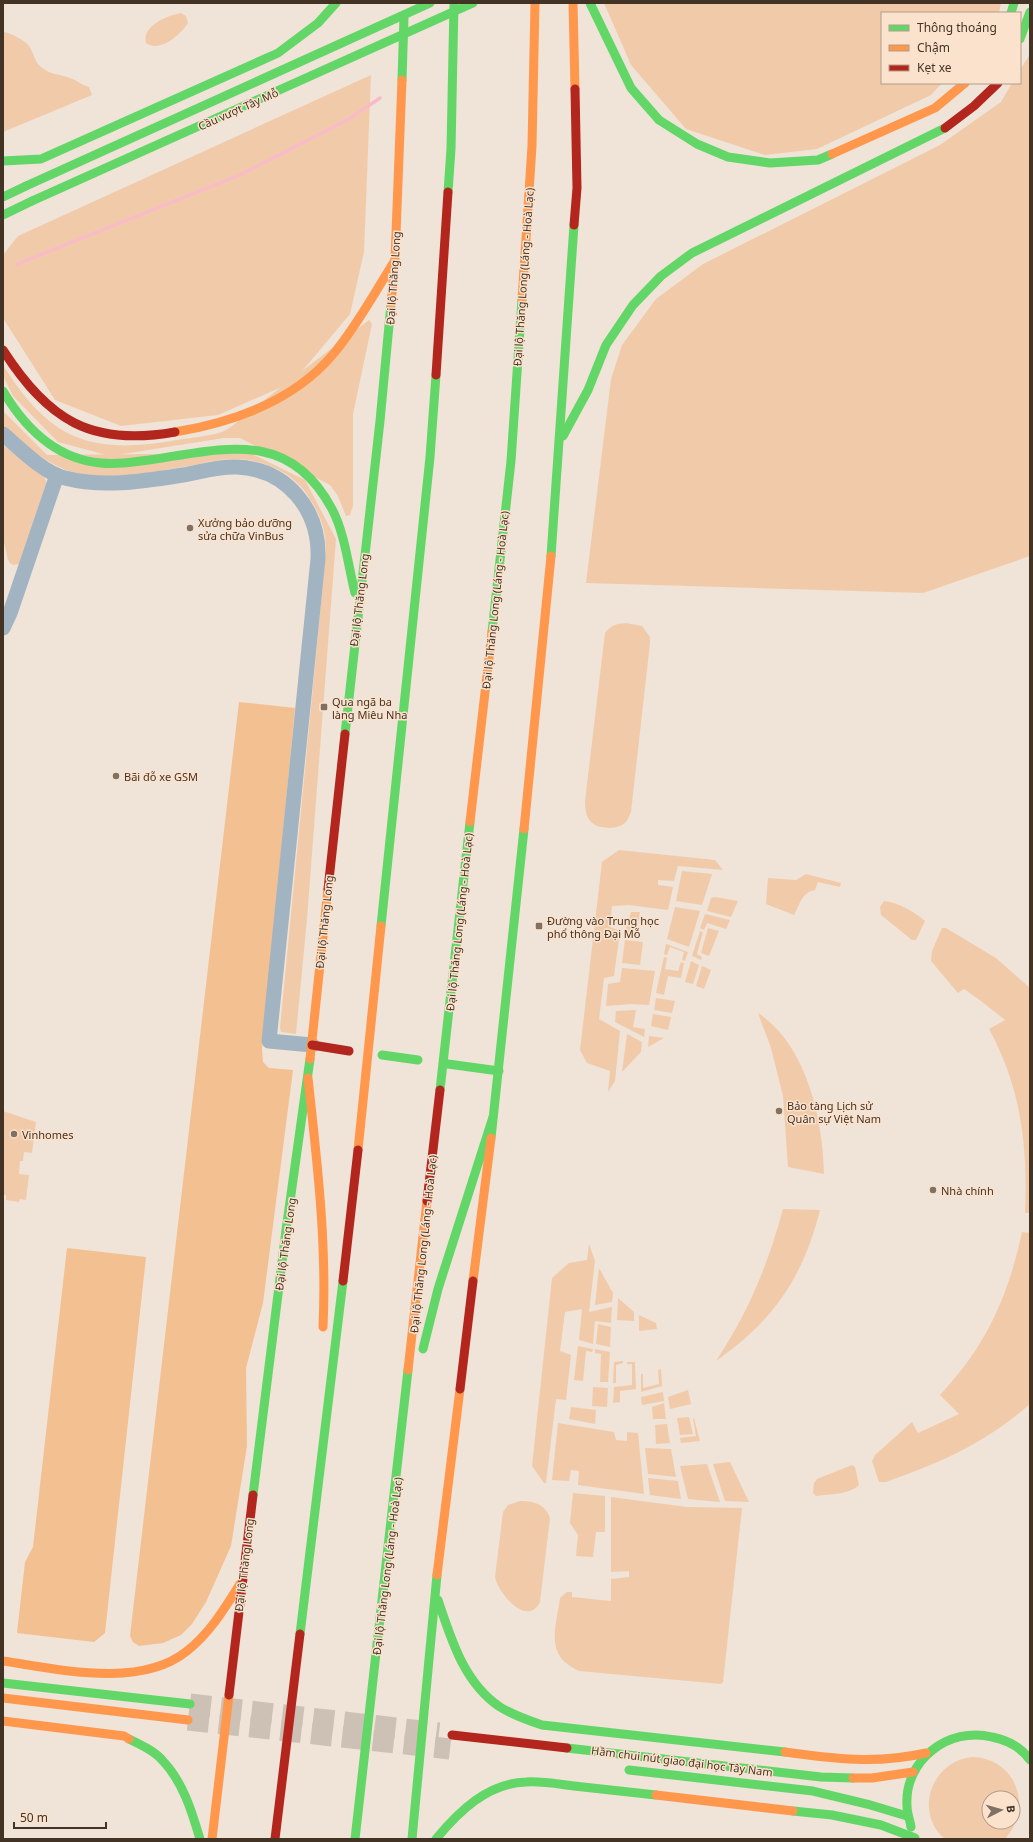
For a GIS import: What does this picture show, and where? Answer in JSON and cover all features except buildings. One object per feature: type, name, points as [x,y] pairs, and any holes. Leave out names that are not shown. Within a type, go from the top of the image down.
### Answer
[{"type":"main road","points":[[3,161],[41,159],[278,53],[318,23],[336,3]]},
{"type":"main road","name":"Đại lộ Thăng Long","points":[[212,1839],[242,1581],[286,1230],[312,1045],[358,608],[380,421],[395,259],[405,3]]},
{"type":"main road","name":"Cầu vượt Tây Mỗ","points":[[3,197],[430,3]]},
{"type":"main road","points":[[275,1839],[356,1173],[430,457],[451,149],[454,3]]},
{"type":"main road","name":"Cầu vượt Tây Mỗ","points":[[3,215],[472,3]]},
{"type":"main road","name":"Đại lộ Thăng Long (Láng - Hoà Lạc)","points":[[355,1839],[511,461],[532,146],[534,3]]},
{"type":"main road","points":[[412,1839],[435,1591],[499,1071],[550,572],[576,188],[573,3]]},
{"type":"main road","points":[[590,3],[631,88],[659,120],[697,144],[728,157],[770,163],[818,160],[935,108],[964,84]]},
{"type":"main road","points":[[1021,37],[1030,12]]},
{"type":"main road","points":[[560,440],[588,390],[606,345],[633,306],[661,276],[692,253],[945,128],[974,106],[997,84]]},
{"type":"main road","points":[[3,350],[25,382],[41,400],[56,413],[74,424],[93,431],[124,436],[163,434],[202,427],[223,422],[264,407],[310,378],[327,362],[343,342],[395,259]]},
{"type":"main road","points":[[3,391],[20,420],[38,437],[57,449],[79,459],[100,463],[120,464],[216,449],[240,447],[265,450],[283,457],[300,468],[312,479],[331,508],[339,527],[358,608]]},
{"type":"main road","points":[[312,1045],[348,1051]]},
{"type":"main road","points":[[382,1055],[418,1060]]},
{"type":"main road","points":[[448,1064],[499,1071]]},
{"type":"main road","points":[[308,1078],[323,1244],[325,1304],[322,1333]]},
{"type":"main road","points":[[420,1361],[438,1289],[493,1117]]},
{"type":"main road","points":[[386,1575],[403,1502]]},
{"type":"main road","points":[[3,1661],[98,1673],[128,1674],[163,1664],[177,1658],[196,1643],[216,1620],[242,1581]]},
{"type":"main road","points":[[297,1585],[298,1649]]},
{"type":"main road","points":[[435,1591],[449,1636],[471,1679],[484,1694],[497,1705],[527,1721],[550,1726],[836,1758],[892,1760],[909,1758],[926,1753],[945,1740],[967,1733],[990,1734],[1011,1743],[1030,1760]]},
{"type":"main road","points":[[3,1683],[190,1704]]},
{"type":"main road","points":[[3,1698],[188,1720]]},
{"type":"main road","points":[[3,1721],[124,1736],[143,1746],[163,1760],[177,1780],[189,1803],[200,1839]]},
{"type":"main road","name":"Hầm chui nút giao đại học Tây Nam","points":[[452,1735],[821,1777],[872,1778],[913,1772]]},
{"type":"main road","points":[[916,1838],[907,1816],[906,1794],[913,1772],[926,1753]]},
{"type":"main road","name":"Hầm chui nút giao đại học Tây Nam","points":[[622,1769],[813,1791],[868,1804],[907,1816]]},
{"type":"main road","points":[[271,1839],[282,1777]]},
{"type":"main road","points":[[436,1839],[450,1822],[483,1794],[493,1789],[522,1782],[549,1782],[832,1815],[881,1825],[916,1838]]},
{"type":"street","points":[[3,434],[57,476],[94,483],[120,483],[226,467],[239,467],[258,471],[275,478],[294,492],[307,508],[316,531],[318,558],[270,1041],[312,1045]]},
{"type":"street","points":[[3,628],[10,612],[57,476]]},
{"type":"shaded area","points":[[604,3],[1001,3],[999,12],[881,12],[881,84],[941,84],[931,95],[817,149],[765,155],[686,129],[631,65]]},
{"type":"shaded area","points":[[181,13],[186,16],[188,23],[180,33],[169,41],[157,46],[151,46],[146,43],[146,37],[151,27],[169,16]]},
{"type":"shaded area","points":[[3,32],[21,39],[27,44],[37,62],[44,70],[72,79],[89,87],[92,95],[3,132]]},
{"type":"shaded area","points":[[1030,54],[1030,556],[923,593],[586,583],[611,379],[622,345],[656,299],[703,264],[940,145],[1001,102],[1011,84],[1021,84],[1021,68]]},
{"type":"shaded area","points":[[371,75],[364,252],[350,314],[293,382],[218,415],[121,426],[55,400],[3,318],[3,255],[18,236]]},
{"type":"shaded area","points":[[369,320],[372,324],[353,414],[353,506],[350,515],[346,516],[338,496],[330,485],[240,438],[224,438],[110,456],[58,442],[13,396],[3,376],[3,365],[20,390],[36,409],[54,424],[72,435],[93,442],[116,445],[142,445],[171,441],[216,434],[226,430]]},
{"type":"shaded area","points":[[3,411],[47,455],[250,453],[305,480],[336,539],[307,919],[296,1034],[281,1032],[280,1028],[326,552],[324,529],[319,516],[302,488],[286,474],[267,465],[246,460],[220,460],[160,471],[115,476],[90,476],[71,472],[40,456],[3,427]]},
{"type":"shaded area","points":[[3,445],[44,476],[47,484],[19,564],[13,565],[8,560],[3,538]]},
{"type":"shaded area","points":[[626,623],[642,626],[650,637],[650,643],[631,812],[627,821],[622,825],[604,828],[597,826],[589,820],[585,801],[605,633],[614,625]]},
{"type":"shaded area","points":[[239,702],[295,708],[262,1049],[263,1062],[269,1068],[293,1070],[263,1303],[246,1368],[247,1446],[231,1546],[206,1602],[192,1624],[181,1635],[163,1643],[139,1646],[133,1642],[130,1636]]},
{"type":"shaded area","points":[[619,850],[715,860],[723,870],[678,866],[674,881],[658,880],[658,885],[673,887],[668,910],[629,905],[612,906],[610,927],[620,931],[614,976],[604,978],[599,1019],[620,1031],[615,1081],[608,1092],[610,1071],[587,1063],[580,1050],[602,862]]},
{"type":"shaded area","points":[[682,871],[712,874],[702,905],[676,901]]},
{"type":"shaded area","points":[[806,874],[841,883],[840,887],[818,882],[815,890],[804,896],[794,915],[766,904],[768,878],[796,880]]},
{"type":"shaded area","points":[[715,897],[738,901],[731,917],[707,911],[711,898]]},
{"type":"shaded area","points":[[884,901],[906,908],[925,921],[916,940],[912,940],[881,915],[880,907]]},
{"type":"shaded area","points":[[675,907],[700,911],[689,947],[667,939]]},
{"type":"shaded area","points":[[631,912],[640,912],[636,937],[624,935]]},
{"type":"shaded area","points":[[705,914],[730,920],[726,929],[707,923],[704,930],[700,928]]},
{"type":"shaded area","points":[[708,928],[719,931],[709,956],[701,953]]},
{"type":"shaded area","points":[[942,928],[946,928],[996,958],[1030,988],[1030,1213],[1025,1213],[1026,1189],[1023,1141],[1015,1095],[1009,1073],[989,1029],[1005,1020],[964,989],[958,993],[931,961],[932,951]]},
{"type":"shaded area","points":[[700,931],[703,932],[697,954],[702,957],[701,960],[692,956]]},
{"type":"shaded area","points":[[625,940],[643,942],[640,965],[622,963]]},
{"type":"shaded area","points":[[666,944],[688,952],[685,961],[682,960],[684,952],[670,947],[667,955],[664,954]]},
{"type":"shaded area","points":[[664,957],[667,958],[665,969],[678,971],[681,962],[684,963],[681,978],[668,976],[664,995],[656,993]]},
{"type":"shaded area","points":[[691,961],[699,965],[693,984],[685,982]]},
{"type":"shaded area","points":[[702,966],[711,970],[704,989],[696,986]]},
{"type":"shaded area","points":[[622,968],[655,971],[649,1005],[632,1004],[606,1006],[608,984],[620,982]]},
{"type":"shaded area","points":[[656,998],[675,1001],[672,1013],[654,1010]]},
{"type":"shaded area","points":[[636,1010],[633,1027],[645,1029],[644,1037],[615,1022],[616,1011]]},
{"type":"shaded area","points":[[758,1013],[775,1027],[789,1044],[809,1085],[816,1108],[820,1131],[824,1174],[788,1167],[783,1096],[771,1048]]},
{"type":"shaded area","points":[[653,1014],[671,1017],[668,1030],[651,1026]]},
{"type":"shaded area","points":[[627,1034],[642,1042],[641,1052],[622,1072]]},
{"type":"shaded area","points":[[649,1036],[664,1038],[648,1047]]},
{"type":"shaded area","points":[[3,1111],[36,1122],[32,1153],[24,1152],[23,1161],[20,1161],[19,1174],[29,1175],[26,1200],[20,1199],[19,1202],[6,1200],[6,1195],[3,1195]]},
{"type":"shaded area","points":[[783,1209],[820,1210],[805,1257],[783,1296],[769,1314],[736,1346],[716,1361],[738,1324],[756,1288]]},
{"type":"shaded area","points":[[1022,1232],[1030,1233],[1030,1404],[996,1430],[962,1450],[906,1475],[886,1482],[879,1482],[872,1461],[875,1455],[912,1422],[918,1433],[959,1414],[940,1395],[970,1358],[993,1320],[1010,1278]]},
{"type":"shaded area","points":[[589,1244],[595,1261],[589,1312],[612,1307],[611,1323],[595,1321],[593,1344],[579,1340],[582,1309],[565,1312],[560,1351],[571,1355],[566,1400],[556,1399],[546,1483],[544,1483],[532,1466],[552,1278],[569,1263],[587,1260]]},
{"type":"shaded area","points":[[67,1248],[146,1257],[105,1633],[94,1642],[17,1633],[25,1562],[33,1547]]},
{"type":"shaded area","points":[[599,1268],[613,1293],[612,1302],[595,1305]]},
{"type":"shaded area","points":[[618,1298],[634,1312],[634,1321],[617,1320]]},
{"type":"shaded area","points":[[639,1315],[656,1323],[657,1329],[639,1331]]},
{"type":"shaded area","points":[[598,1324],[611,1327],[610,1347],[596,1344]]},
{"type":"shaded area","points":[[578,1346],[593,1349],[592,1352],[586,1351],[583,1381],[574,1380]]},
{"type":"shaded area","points":[[595,1349],[610,1352],[608,1382],[600,1382],[601,1354],[595,1353]]},
{"type":"shaded area","points":[[623,1361],[623,1363],[616,1365],[616,1383],[613,1383],[614,1362]]},
{"type":"shaded area","points":[[627,1362],[635,1362],[636,1389],[620,1391],[620,1402],[613,1403],[614,1387],[632,1385],[632,1364],[627,1364]]},
{"type":"shaded area","points":[[661,1369],[662,1386],[641,1392],[641,1374],[643,1374],[643,1388],[659,1384],[658,1370]]},
{"type":"shaded area","points":[[593,1387],[608,1388],[607,1407],[592,1406]]},
{"type":"shaded area","points":[[688,1390],[691,1404],[670,1409],[668,1397]]},
{"type":"shaded area","points":[[663,1392],[664,1401],[642,1405],[641,1397]]},
{"type":"shaded area","points":[[664,1403],[666,1419],[653,1419],[652,1407]]},
{"type":"shaded area","points":[[571,1407],[596,1410],[595,1424],[569,1419]]},
{"type":"shaded area","points":[[689,1417],[693,1434],[680,1435],[677,1418]]},
{"type":"shaded area","points":[[693,1418],[700,1441],[681,1443],[680,1438],[696,1436]]},
{"type":"shaded area","points":[[558,1423],[614,1432],[616,1440],[627,1441],[627,1432],[638,1433],[644,1494],[578,1485],[579,1471],[571,1470],[569,1481],[552,1480]]},
{"type":"shaded area","points":[[667,1424],[670,1443],[656,1444],[655,1425]]},
{"type":"shaded area","points":[[645,1448],[671,1449],[676,1477],[648,1474]]},
{"type":"shaded area","points":[[730,1462],[749,1502],[725,1501],[713,1464]]},
{"type":"shaded area","points":[[707,1464],[720,1502],[688,1499],[680,1466]]},
{"type":"shaded area","points":[[852,1465],[855,1467],[859,1485],[855,1488],[850,1491],[833,1494],[816,1496],[813,1493],[814,1483],[817,1479]]},
{"type":"shaded area","points":[[648,1478],[678,1481],[681,1499],[650,1495]]},
{"type":"shaded area","points":[[573,1493],[605,1496],[605,1532],[596,1532],[593,1557],[576,1556],[578,1535],[570,1523]]},
{"type":"shaded area","points":[[611,1497],[687,1507],[742,1508],[723,1682],[721,1684],[579,1671],[568,1665],[561,1657],[555,1640],[560,1598],[567,1592],[572,1592],[572,1597],[611,1601],[611,1579],[629,1577],[629,1571],[611,1572]]},
{"type":"shaded area","points":[[520,1501],[530,1502],[542,1506],[550,1518],[540,1602],[534,1609],[528,1611],[521,1610],[507,1599],[497,1584],[495,1577],[503,1512],[508,1505]]},
{"type":"shaded area","points":[[972,1757],[987,1760],[1000,1766],[1010,1775],[1017,1790],[981,1790],[981,1830],[1011,1830],[1005,1839],[945,1839],[935,1828],[930,1815],[929,1802],[932,1789],[937,1778],[946,1768],[958,1761]]},
{"type":"waterway","points":[[17,264],[242,174],[349,119],[380,98]]},
{"type":"tunnel","points":[[190,1704],[439,1733]]},
{"type":"tunnel","points":[[188,1720],[450,1749]]},
{"type":"traffic: fast","points":[[3,161],[41,159],[278,53],[318,23],[336,3]]},
{"type":"traffic: fast","points":[[26,186],[430,3]]},
{"type":"traffic: fast","points":[[448,192],[451,149],[454,3]]},
{"type":"traffic: fast","points":[[32,201],[473,3]]},
{"type":"traffic: fast","points":[[590,3],[631,88],[659,120],[697,144],[728,157],[770,163],[818,160],[832,154]]},
{"type":"traffic: fast","points":[[1011,12],[1014,3]]},
{"type":"traffic: fast","points":[[1021,36],[1030,12]]},
{"type":"traffic: fast","points":[[402,80],[404,17]]},
{"type":"traffic: fast","points":[[563,436],[588,390],[606,345],[633,305],[661,276],[692,253],[945,128]]},
{"type":"traffic: fast","points":[[3,197],[26,186]]},
{"type":"traffic: fast","points":[[3,215],[32,201]]},
{"type":"traffic: fast","points":[[551,556],[574,225]]},
{"type":"traffic: fast","points":[[492,632],[511,461],[522,300]]},
{"type":"traffic: fast","points":[[345,734],[380,421],[391,304]]},
{"type":"traffic: fast","points":[[381,926],[430,457],[436,375]]},
{"type":"traffic: fast","points":[[3,391],[21,417],[43,439],[56,448],[85,460],[107,464],[228,449],[252,450],[275,455],[296,466],[315,483],[332,509],[343,539],[355,593]]},
{"type":"traffic: fast","points":[[440,1090],[470,822]]},
{"type":"traffic: fast","points":[[491,1138],[524,829]]},
{"type":"traffic: fast","points":[[382,1055],[418,1060]]},
{"type":"traffic: fast","points":[[253,1495],[286,1230],[310,1059]]},
{"type":"traffic: fast","points":[[448,1064],[499,1071]]},
{"type":"traffic: fast","points":[[423,1349],[438,1289],[493,1117]]},
{"type":"traffic: fast","points":[[300,1634],[343,1281]]},
{"type":"traffic: fast","points":[[355,1839],[408,1370]]},
{"type":"traffic: fast","points":[[412,1839],[437,1575]]},
{"type":"traffic: fast","points":[[438,1600],[454,1645],[468,1673],[477,1686],[488,1697],[500,1707],[515,1715],[542,1725],[785,1752]]},
{"type":"traffic: fast","points":[[3,1683],[190,1704]]},
{"type":"traffic: fast","points":[[911,1827],[907,1806],[908,1789],[913,1774],[921,1761],[932,1750],[945,1742],[960,1737],[976,1735],[992,1737],[1013,1745],[1022,1751],[1030,1760]]},
{"type":"traffic: fast","points":[[129,1739],[148,1748],[160,1757],[170,1769],[186,1798],[200,1839]]},
{"type":"traffic: fast","points":[[567,1748],[821,1777],[853,1778]]},
{"type":"traffic: fast","points":[[629,1770],[813,1791],[867,1804],[907,1816]]},
{"type":"traffic: fast","points":[[436,1839],[454,1818],[475,1800],[499,1787],[512,1784],[544,1782],[656,1795]]},
{"type":"traffic: fast","points":[[793,1811],[832,1815],[881,1825],[915,1838]]},
{"type":"traffic: slow","points":[[522,300],[532,146],[535,3]]},
{"type":"traffic: slow","points":[[573,3],[575,89]]},
{"type":"traffic: slow","points":[[391,304],[395,259],[402,80]]},
{"type":"traffic: slow","points":[[832,154],[935,108],[964,84]]},
{"type":"traffic: slow","points":[[175,432],[198,428],[242,415],[283,396],[302,383],[319,369],[335,352],[359,319],[394,262]]},
{"type":"traffic: slow","points":[[524,829],[551,556]]},
{"type":"traffic: slow","points":[[470,822],[492,632]]},
{"type":"traffic: slow","points":[[310,1059],[328,889]]},
{"type":"traffic: slow","points":[[358,1150],[381,926]]},
{"type":"traffic: slow","points":[[308,1078],[318,1171],[324,1264],[323,1327]]},
{"type":"traffic: slow","points":[[473,1281],[491,1138]]},
{"type":"traffic: slow","points":[[408,1370],[427,1201]]},
{"type":"traffic: slow","points":[[437,1575],[460,1389]]},
{"type":"traffic: slow","points":[[3,1661],[48,1668],[98,1673],[123,1673],[146,1670],[168,1663],[187,1651],[203,1636],[229,1602],[240,1584]]},
{"type":"traffic: slow","points":[[212,1839],[229,1695]]},
{"type":"traffic: slow","points":[[3,1698],[188,1720]]},
{"type":"traffic: slow","points":[[3,1721],[124,1736],[129,1739]]},
{"type":"traffic: slow","points":[[785,1752],[821,1757],[856,1759],[890,1758],[926,1753]]},
{"type":"traffic: slow","points":[[853,1778],[872,1778],[913,1772]]},
{"type":"traffic: slow","points":[[656,1795],[793,1811]]},
{"type":"traffic: jam","points":[[945,128],[974,106],[997,84]]},
{"type":"traffic: jam","points":[[574,225],[577,188],[575,89]]},
{"type":"traffic: jam","points":[[436,375],[448,192]]},
{"type":"traffic: jam","points":[[3,350],[20,374],[37,394],[55,411],[74,423],[96,431],[119,435],[145,436],[175,432]]},
{"type":"traffic: jam","points":[[328,889],[345,734]]},
{"type":"traffic: jam","points":[[312,1045],[349,1051]]},
{"type":"traffic: jam","points":[[427,1201],[440,1090]]},
{"type":"traffic: jam","points":[[343,1281],[358,1150]]},
{"type":"traffic: jam","points":[[460,1389],[473,1281]]},
{"type":"traffic: jam","points":[[229,1695],[253,1495]]},
{"type":"traffic: jam","points":[[275,1839],[300,1634]]},
{"type":"traffic: jam","points":[[452,1735],[567,1748]]},
{"type":"place","name":"Xưởng bảo dưỡng sửa chữa VinBus","points":[[190,528]]},
{"type":"place","name":"Qua ngã ba làng Miêu Nha","points":[[324,707]]},
{"type":"place","name":"Bãi đỗ xe GSM","points":[[116,776]]},
{"type":"place","name":"Đường vào Trung học phổ thông Đại Mỗ","points":[[539,926]]},
{"type":"place","name":"Bảo tàng Lịch sử Quân sự Việt Nam","points":[[779,1111]]},
{"type":"place","name":"Vinhomes","points":[[14,1134]]},
{"type":"place","name":"Nhà chính","points":[[933,1190]]}]
